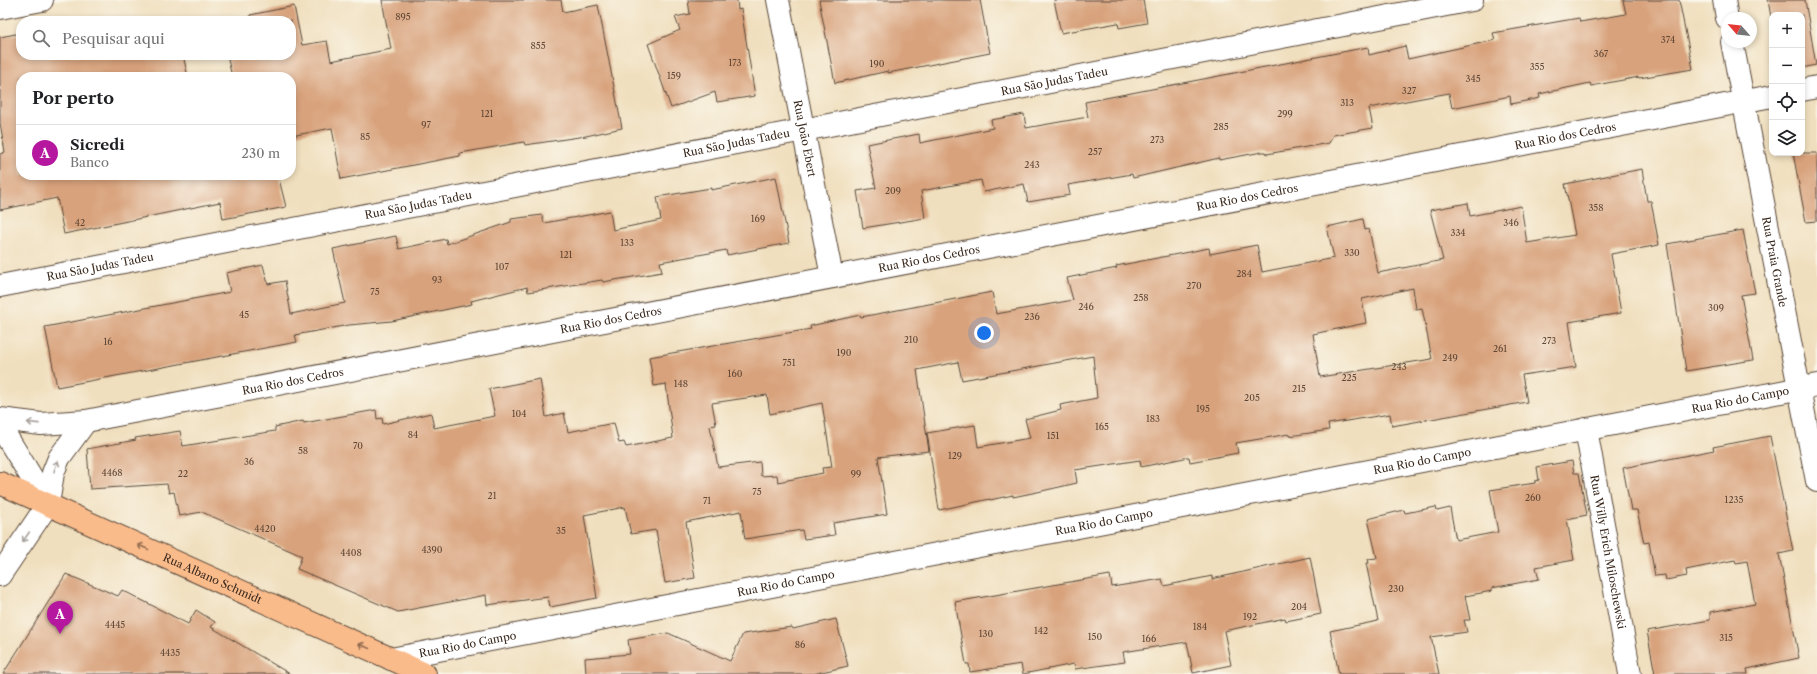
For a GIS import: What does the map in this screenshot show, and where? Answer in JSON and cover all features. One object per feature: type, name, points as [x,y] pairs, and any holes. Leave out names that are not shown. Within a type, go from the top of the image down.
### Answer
[{"type":"main road","name":"Rua Albano Schmidt","points":[[0,483],[425,674]]},
{"type":"street","points":[[0,8],[42,0]]},
{"type":"street","name":"Rua João Ebert","points":[[778,0],[832,277]]},
{"type":"street","name":"Rua São Judas Tadeu","points":[[0,286],[1472,0]]},
{"type":"street","points":[[1724,0],[1726,12]]},
{"type":"street","name":"Rua Praia Grande","points":[[1733,48],[1743,101],[1808,386],[1817,481]]},
{"type":"street","points":[[1805,89],[1817,87]]},
{"type":"street","name":"Rua Rio dos Cedros","points":[[0,419],[41,424],[86,422],[1769,97]]},
{"type":"street","name":"Rua Rio do Campo","points":[[391,659],[1808,386]]},
{"type":"street","points":[[0,576],[48,504],[53,473],[59,458],[86,422]]},
{"type":"street","points":[[0,426],[48,504]]},
{"type":"street","name":"Rua Willy Erich Miloschewski","points":[[1586,429],[1630,674]]},
{"type":"building","points":[[382,0],[561,0],[563,12],[598,5],[622,128],[586,136],[525,145],[524,142],[460,153],[460,156],[341,179],[332,128],[296,135],[296,72],[231,72],[228,60],[296,60],[296,16],[250,15],[294,6],[302,45],[327,41],[331,61],[391,49]]},
{"type":"building","points":[[688,0],[737,0],[738,10],[741,9],[755,96],[717,102],[715,92],[671,108],[648,44],[680,30],[675,17],[690,14]]},
{"type":"building","points":[[819,0],[980,0],[990,53],[888,73],[888,71],[835,83]]},
{"type":"building","points":[[1054,0],[1143,0],[1147,23],[1119,28],[1118,23],[1061,33]]},
{"type":"building","points":[[1623,0],[1679,0],[1693,69],[1591,86],[1590,83],[1539,94],[1540,98],[1511,104],[1510,96],[1452,108],[1449,93],[1369,108],[1373,128],[1333,135],[1329,143],[1267,154],[1266,152],[1262,152],[1219,160],[1219,158],[1133,178],[1132,174],[1068,185],[1070,195],[1028,202],[1024,184],[984,192],[981,180],[921,191],[925,218],[863,228],[857,191],[876,188],[867,144],[919,134],[920,143],[993,128],[991,120],[1024,114],[1026,128],[1088,117],[1085,102],[1368,47],[1369,55],[1405,46],[1408,59],[1495,40],[1493,33],[1579,18],[1580,22],[1626,14]]},
{"type":"building","points":[[1768,0],[1805,0],[1816,65],[1805,67],[1805,12],[1770,12]]},
{"type":"building","points":[[16,34],[16,60],[184,60],[187,72],[16,72],[16,180],[279,180],[286,207],[223,219],[220,202],[64,234],[57,198],[0,210],[0,154],[5,152],[0,123],[0,37]]},
{"type":"building","points":[[1805,153],[1817,153],[1817,221],[1806,222],[1794,156],[1805,156]]},
{"type":"building","points":[[1642,169],[1647,201],[1651,201],[1659,245],[1611,254],[1621,313],[1569,322],[1576,367],[1522,375],[1527,402],[1392,426],[1390,414],[1328,424],[1329,430],[1290,436],[1289,434],[1236,443],[1238,453],[1190,462],[1189,457],[1141,467],[1140,460],[1075,470],[1077,483],[1013,497],[1013,495],[990,499],[939,510],[927,433],[975,425],[978,447],[1030,438],[1025,419],[1061,410],[1060,405],[1097,398],[1093,356],[962,380],[958,362],[917,370],[929,451],[878,457],[887,514],[833,523],[835,535],[804,539],[802,530],[745,539],[741,511],[686,522],[695,578],[665,583],[656,530],[631,534],[625,507],[584,515],[597,598],[550,607],[548,597],[487,605],[486,595],[398,612],[297,569],[302,556],[202,512],[179,516],[174,492],[169,493],[167,484],[90,489],[87,449],[136,440],[135,438],[180,431],[183,446],[275,431],[275,427],[303,421],[304,423],[376,410],[377,419],[382,418],[383,424],[431,413],[434,428],[495,416],[489,389],[540,379],[546,417],[564,413],[568,432],[614,423],[619,443],[624,442],[626,447],[673,438],[666,384],[654,386],[649,357],[811,329],[810,326],[860,315],[861,317],[992,292],[996,314],[1073,300],[1067,278],[1117,268],[1116,266],[1209,248],[1210,254],[1257,245],[1262,272],[1334,258],[1327,227],[1363,219],[1365,230],[1369,229],[1378,273],[1443,260],[1430,210],[1468,203],[1470,216],[1521,206],[1527,243],[1575,235],[1565,184]],"holes":[[[1413,288],[1416,309],[1422,308],[1432,359],[1320,377],[1313,334],[1366,323],[1362,299]],[[767,395],[770,414],[822,403],[832,467],[822,468],[823,473],[778,482],[777,475],[761,476],[760,462],[718,467],[710,426],[716,425],[712,403]]]},
{"type":"building","points":[[776,177],[789,243],[727,255],[726,250],[660,262],[662,272],[603,282],[602,280],[528,292],[527,287],[471,301],[472,304],[392,321],[349,325],[295,335],[297,342],[57,387],[45,327],[230,292],[226,273],[263,265],[268,284],[285,281],[291,314],[345,303],[333,249],[396,236],[399,249],[446,239],[447,244],[511,222],[511,219],[542,215],[544,223],[610,211],[613,230],[661,220],[657,197],[711,188],[711,190]]},
{"type":"building","points":[[1743,230],[1755,293],[1741,295],[1753,360],[1686,371],[1667,244]]},
{"type":"building","points":[[1770,436],[1793,551],[1779,554],[1799,658],[1747,669],[1748,674],[1655,674],[1647,631],[1710,620],[1710,612],[1755,604],[1747,561],[1736,563],[1735,560],[1686,570],[1687,576],[1666,580],[1665,575],[1655,576],[1649,542],[1644,543],[1637,510],[1631,510],[1623,468],[1714,450],[1713,447]]},
{"type":"building","points":[[1572,461],[1574,473],[1579,473],[1587,515],[1567,519],[1574,560],[1536,567],[1539,579],[1492,588],[1492,591],[1465,596],[1470,620],[1464,620],[1467,632],[1431,637],[1439,674],[1339,674],[1330,631],[1378,621],[1366,563],[1369,563],[1368,559],[1377,558],[1368,519],[1404,510],[1405,513],[1436,507],[1437,511],[1450,508],[1456,540],[1498,532],[1490,490],[1535,483],[1535,481],[1539,480],[1537,467]]},
{"type":"building","points":[[1310,557],[1321,614],[1286,621],[1285,618],[1224,631],[1231,665],[1193,673],[1187,642],[1123,652],[1125,662],[1075,669],[1074,664],[1023,674],[1021,664],[970,672],[969,664],[966,664],[955,602],[1110,575],[1112,587],[1162,579],[1164,586],[1212,576],[1212,579]]},
{"type":"building","points":[[66,574],[118,596],[122,590],[188,624],[196,610],[215,622],[211,627],[290,674],[3,674]]},
{"type":"building","points":[[836,619],[848,666],[813,674],[586,674],[585,658],[630,654],[628,640],[668,633],[730,661],[743,634],[792,627],[793,629]]},
{"type":"place","name":"Sicredi","points":[[60,634]]}]
